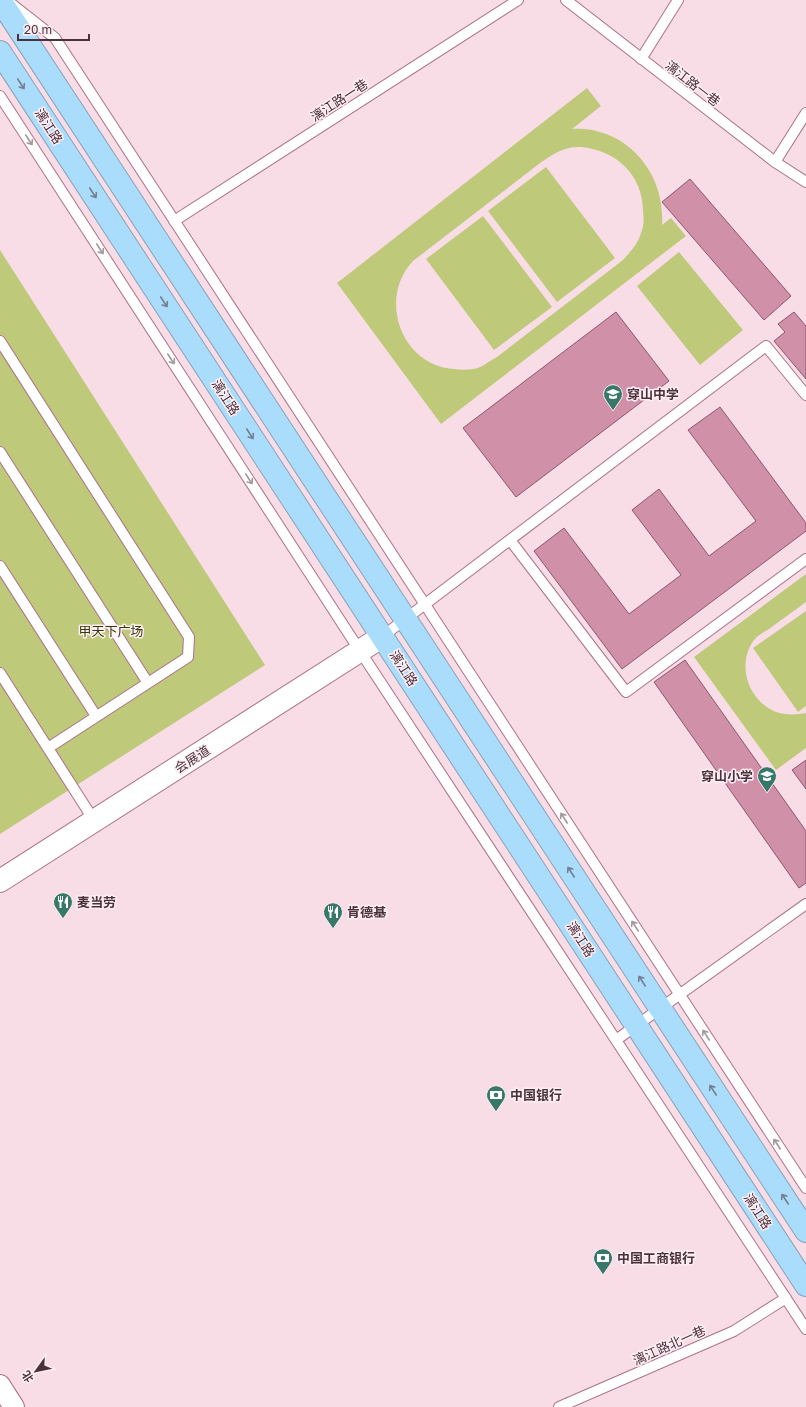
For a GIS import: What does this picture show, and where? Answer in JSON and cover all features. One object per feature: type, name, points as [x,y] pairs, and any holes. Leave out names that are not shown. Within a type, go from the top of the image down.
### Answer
[{"type":"highway","points":[[0,0],[806,1231]]},
{"type":"highway","name":"漓江路","points":[[0,52],[806,1285]]},
{"type":"street","name":"会展道","points":[[0,881],[95,822],[383,636]]},
{"type":"street","points":[[0,1385],[14,1407]]},
{"type":"lane","points":[[7,0],[55,38],[806,1188]]},
{"type":"lane","name":"漓江路一巷","points":[[174,221],[518,0]]},
{"type":"lane","name":"漓江路一巷","points":[[566,0],[775,162],[806,182]]},
{"type":"lane","points":[[641,59],[678,0]]},
{"type":"lane","points":[[0,96],[360,651],[806,1329]]},
{"type":"lane","points":[[775,162],[806,113]]},
{"type":"lane","points":[[0,341],[189,637],[188,657],[48,748]]},
{"type":"lane","points":[[383,636],[766,346],[806,395]]},
{"type":"lane","points":[[0,452],[148,683]]},
{"type":"lane","points":[[510,540],[626,692],[806,559]]},
{"type":"lane","points":[[0,566],[96,716]]},
{"type":"lane","points":[[0,673],[95,822]]},
{"type":"lane","points":[[616,1040],[806,904]]},
{"type":"lane","name":"漓江路北一巷","points":[[558,1407],[734,1331],[786,1298]]},
{"type":"green space","points":[[587,88],[601,106],[572,129],[592,130],[609,135],[625,144],[639,156],[650,171],[657,188],[661,206],[662,225],[671,218],[686,236],[441,424],[337,283]],"holes":[[[575,147],[594,149],[616,159],[633,176],[638,186],[642,198],[644,216],[642,230],[638,241],[631,251],[623,260],[497,357],[481,367],[463,370],[454,369],[436,365],[421,356],[409,344],[400,328],[396,311],[397,293],[402,276],[413,261],[540,163],[559,151]]]},
{"type":"green space","points":[[546,167],[615,258],[557,302],[488,211]]},
{"type":"green space","points":[[483,216],[552,307],[494,350],[426,259]]},
{"type":"green space","name":"甲天下广场","points":[[0,250],[265,665],[0,834]]},
{"type":"green space","points":[[679,252],[743,330],[700,365],[637,286]]},
{"type":"green space","points":[[806,574],[806,602],[755,639],[746,660],[748,681],[752,691],[766,707],[783,714],[806,713],[806,748],[776,770],[694,657]]},
{"type":"green space","points":[[806,611],[806,706],[798,712],[753,648]]},
{"type":"building","points":[[690,179],[791,296],[764,320],[662,202]]},
{"type":"building","points":[[616,312],[669,381],[516,497],[463,428]]},
{"type":"building","points":[[794,312],[806,326],[806,379],[774,341],[785,332],[778,324]]},
{"type":"building","points":[[720,407],[806,523],[806,531],[622,669],[534,551],[564,528],[629,614],[681,575],[632,510],[659,489],[709,556],[756,521],[688,430]]},
{"type":"building","points":[[685,660],[806,831],[806,883],[799,888],[654,682]]},
{"type":"building","points":[[806,760],[806,789],[792,770]]},
{"type":"place","name":"穿山中学","points":[[613,411]]},
{"type":"place","name":"穿山小学","points":[[767,793]]},
{"type":"place","name":"麦当劳","points":[[63,919]]},
{"type":"place","name":"肯德基","points":[[333,929]]},
{"type":"place","name":"中国银行","points":[[496,1112]]},
{"type":"place","name":"中国工商银行","points":[[603,1275]]}]
